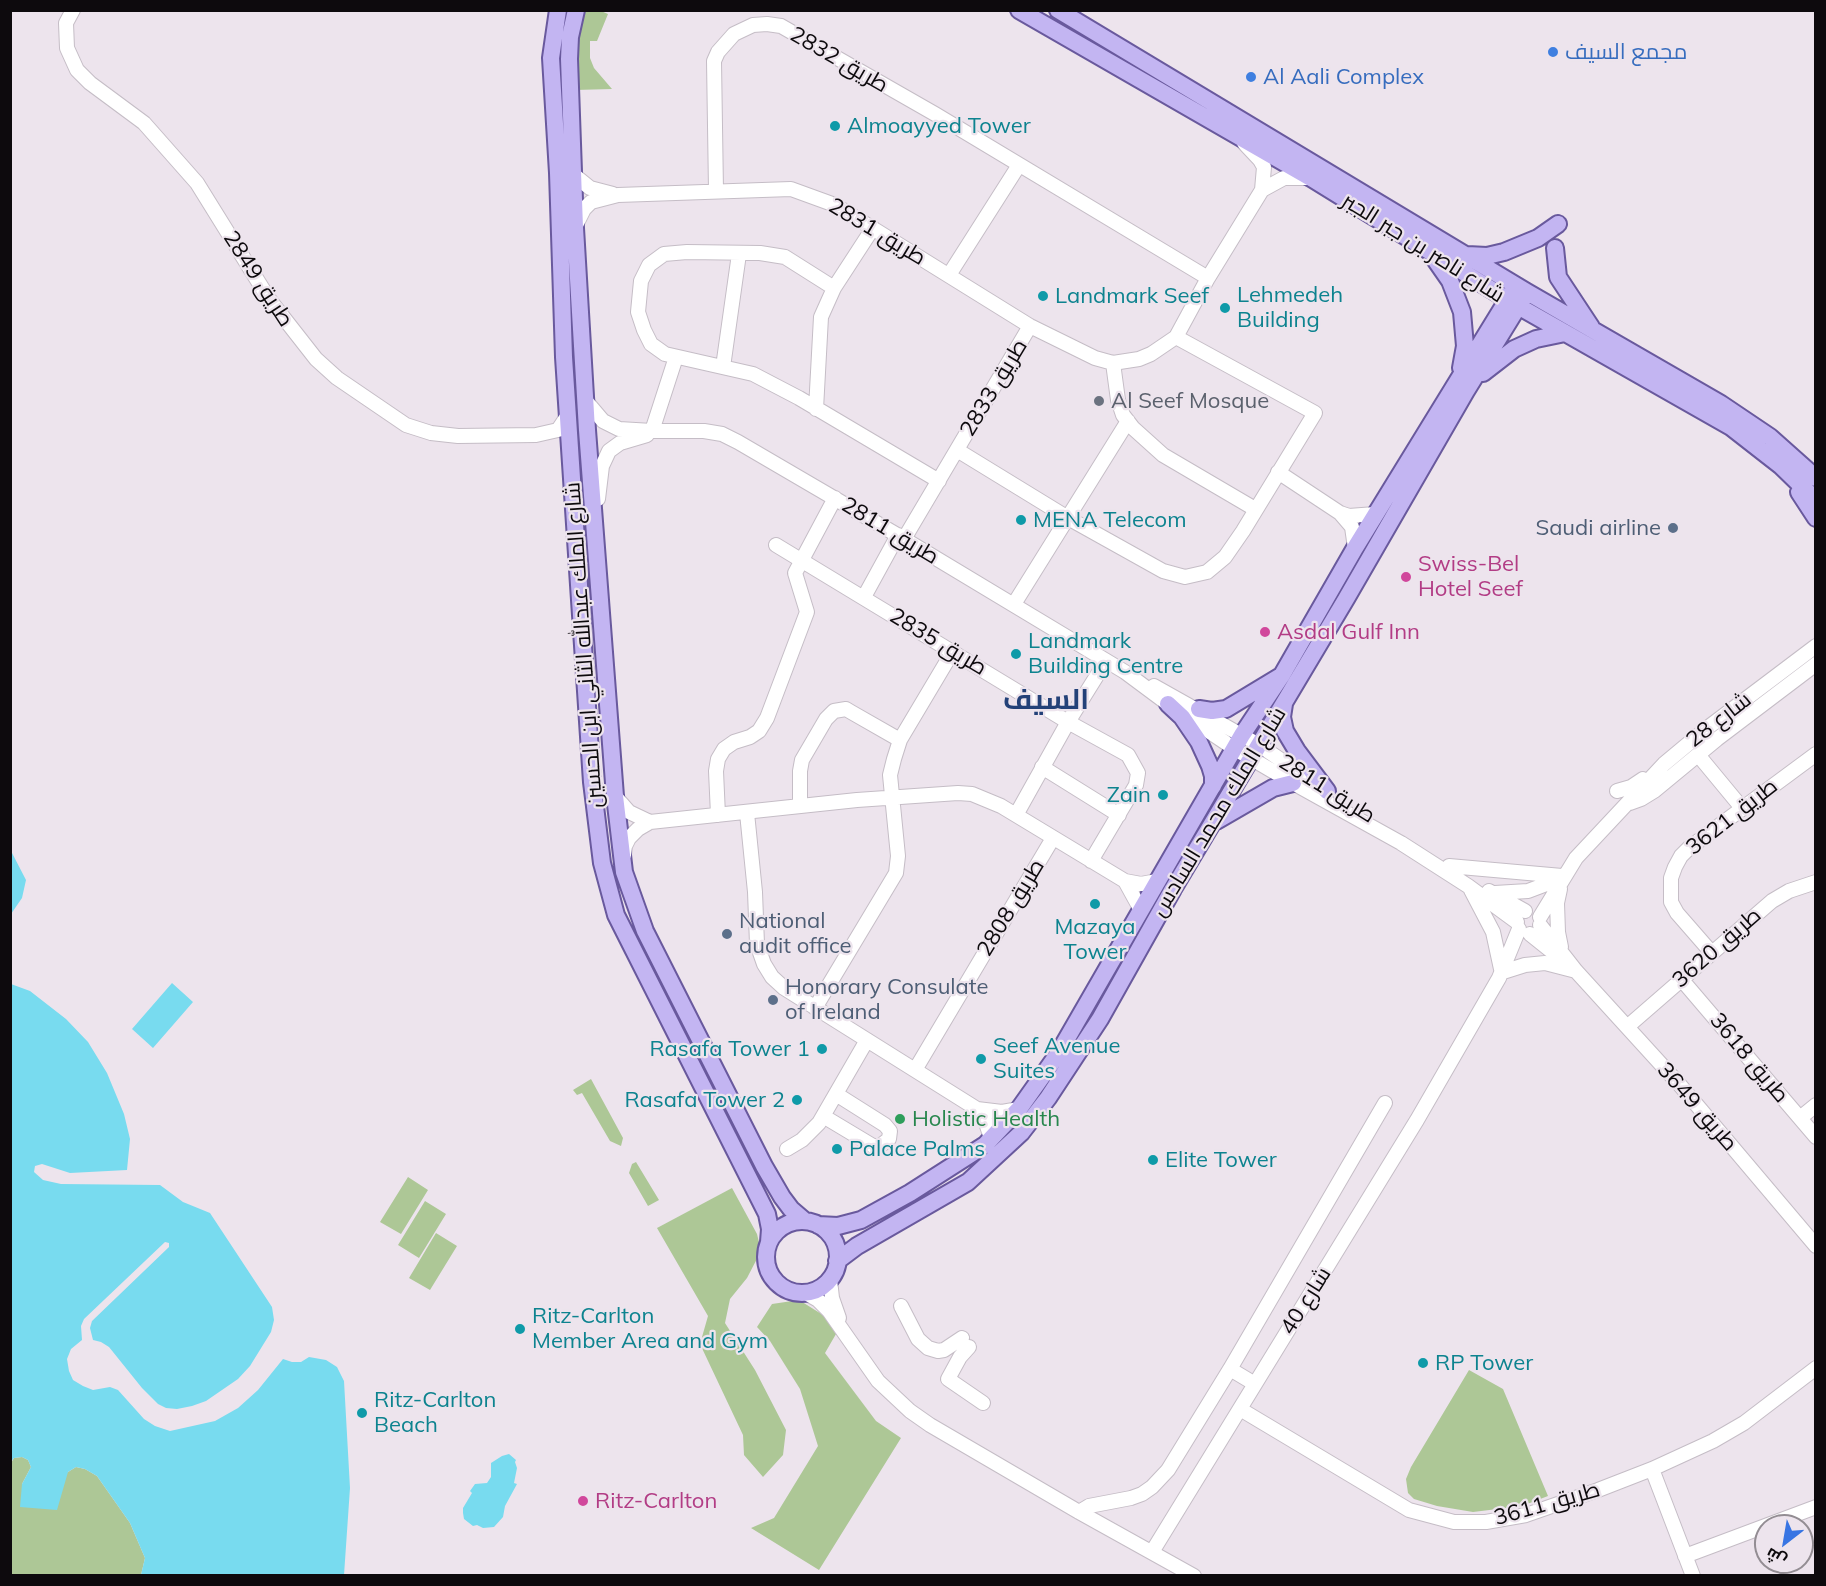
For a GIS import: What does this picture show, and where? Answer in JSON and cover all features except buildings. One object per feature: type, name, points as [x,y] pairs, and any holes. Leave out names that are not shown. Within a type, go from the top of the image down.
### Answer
[{"type":"main road","name":"شارع الملك عبدالله الثاني ابن الحسين","points":[[558,10],[552,58],[568,415],[592,782],[601,856],[616,915],[767,1214],[770,1229],[769,1242]]},
{"type":"main road","name":"شارع الملك عبدالله الثاني ابن الحسين","points":[[576,10],[570,37],[569,59],[575,228],[615,796],[624,872],[645,931],[764,1167],[791,1209],[811,1223]]},
{"type":"main road","name":"شارع ناصر بن جبر الجبر","points":[[1019,10],[1311,178],[1430,252],[1595,332],[1721,404],[1770,437],[1808,468],[1815,478]]},
{"type":"main road","name":"شارع ناصر بن جبر الجبر","points":[[1058,10],[1464,255],[1565,333],[1731,427],[1782,466],[1815,500]]},
{"type":"main road","points":[[1464,255],[1487,256],[1504,252],[1538,238],[1558,224]]},
{"type":"main road","points":[[1555,248],[1558,277],[1595,332]]},
{"type":"main road","points":[[1430,252],[1450,281],[1462,312],[1465,346],[1463,385]]},
{"type":"main road","name":"شارع الملك محمد السادس","points":[[837,1261],[857,1245],[968,1182],[1021,1133],[1048,1098],[1100,1019],[1173,889],[1284,704],[1463,385],[1517,296]]},
{"type":"main road","points":[[1463,385],[1514,349],[1536,339],[1565,333]]},
{"type":"main road","name":"شارع الملك محمد السادس","points":[[811,1223],[838,1226],[861,1220],[919,1187],[992,1138],[1019,1108],[1058,1054],[1212,786],[1282,675],[1375,514],[1463,385]]},
{"type":"main road","points":[[1782,466],[1815,518]]},
{"type":"main road","points":[[1199,709],[1212,711],[1226,709],[1282,675]]},
{"type":"main road","points":[[1168,704],[1182,717],[1199,742],[1213,776],[1212,786]]},
{"type":"main road","points":[[1284,704],[1282,717],[1286,731],[1297,751],[1327,791]]},
{"type":"main road","points":[[1213,823],[1273,788],[1293,783]]},
{"type":"main road","points":[[796,1221],[811,1223],[827,1231],[837,1250],[837,1261],[830,1280],[821,1287],[804,1292],[790,1291],[773,1279],[767,1267],[769,1242],[780,1228],[796,1221]]},
{"type":"street","name":"طريق 2849","points":[[73,10],[66,23],[67,48],[77,70],[90,83],[144,123],[196,183],[269,299],[316,359],[337,378],[377,407],[406,425],[419,430],[458,436],[536,435],[558,430],[568,415]]},
{"type":"street","name":"طريق 2832","points":[[716,191],[714,61],[729,38],[740,30],[753,25],[781,26],[938,116],[1208,278]]},
{"type":"street","points":[[1239,138],[1264,167],[1262,190],[1208,278],[1176,337],[1162,348],[1139,359],[1113,363],[1118,400],[1133,429],[1163,455],[1255,509]]},
{"type":"street","points":[[949,275],[1019,165]]},
{"type":"street","name":"طريق 2831","points":[[574,174],[590,188],[618,195]]},
{"type":"street","points":[[1262,190],[1284,178],[1311,178]]},
{"type":"street","name":"طريق 2831","points":[[575,228],[584,209],[591,202],[618,195],[791,189],[835,205],[1030,326],[1095,358],[1113,363]]},
{"type":"street","points":[[816,409],[821,317],[834,288],[873,228]]},
{"type":"street","points":[[834,288],[785,257],[760,253],[664,254],[650,265],[641,281],[638,312],[651,344],[665,354],[753,374],[799,398],[939,481]]},
{"type":"street","points":[[723,367],[739,254]]},
{"type":"street","name":"طريق 2833","points":[[864,597],[939,481],[1030,326]]},
{"type":"street","name":"طريق 2833","points":[[957,450],[1068,518],[1163,571],[1185,577],[1207,572],[1217,565],[1231,548],[1315,413],[1176,337]]},
{"type":"street","points":[[658,431],[676,357]]},
{"type":"street","points":[[799,398],[808,391],[818,377]]},
{"type":"street","name":"طريق 2811","points":[[586,401],[603,421],[619,429],[704,431],[722,434],[738,442],[1014,604],[1106,661],[1199,709],[1239,742]]},
{"type":"street","points":[[1014,604],[1128,422]]},
{"type":"street","name":"طريق 2811","points":[[596,532],[599,483],[609,452],[620,443],[658,431]]},
{"type":"street","name":"طريق 2849","points":[[536,435],[560,440],[571,450]]},
{"type":"street","points":[[1278,472],[1341,513],[1349,516],[1375,514]]},
{"type":"street","points":[[718,815],[717,765],[724,748],[759,731],[767,718],[807,612],[797,586],[795,573],[835,498]]},
{"type":"street","points":[[1341,513],[1352,527],[1355,548]]},
{"type":"street","name":"طريق 2835","points":[[777,544],[1068,722],[1128,755],[1138,773],[1136,785],[1091,861]]},
{"type":"street","name":"شارع 28","points":[[1529,923],[1561,877],[1590,843],[1630,803],[1639,790],[1706,729],[1815,646]]},
{"type":"street","points":[[815,1008],[896,873],[898,856],[890,775],[900,740],[953,651]]},
{"type":"street","points":[[1016,815],[1068,722],[1106,661]]},
{"type":"street","name":"شارع 28","points":[[1630,803],[1647,795],[1699,756],[1717,739],[1815,664]]},
{"type":"street","name":"طريق 2811","points":[[1125,672],[1168,704],[1382,823],[1492,892],[1529,923]]},
{"type":"street","points":[[800,806],[802,760],[826,719],[834,711],[851,712],[900,740]]},
{"type":"street","points":[[1706,729],[1699,756],[1742,808]]},
{"type":"street","points":[[1717,739],[1712,757],[1719,779]]},
{"type":"street","name":"طريق 2811","points":[[1255,752],[1293,783],[1384,832],[1529,923]]},
{"type":"street","name":"طريق 3621","points":[[1711,952],[1677,913],[1671,902],[1671,878],[1681,856],[1815,754]]},
{"type":"street","points":[[1617,791],[1631,787],[1665,765]]},
{"type":"street","points":[[1042,767],[1119,815]]},
{"type":"street","name":"طريق 2808","points":[[650,822],[958,792],[972,794],[1016,815],[1125,881],[1141,884],[1157,881]]},
{"type":"street","points":[[615,796],[629,812],[650,822]]},
{"type":"street","points":[[747,813],[755,892],[757,944],[764,964],[772,977],[784,988],[815,1008],[977,1109],[983,1114],[992,1138]]},
{"type":"street","points":[[624,872],[625,846],[629,838],[650,822]]},
{"type":"street","name":"طريق 2808","points":[[915,1070],[1053,838]]},
{"type":"street","points":[[1449,866],[1561,877]]},
{"type":"street","points":[[1492,892],[1528,891],[1561,877]]},
{"type":"street","points":[[1561,877],[1557,913],[1562,952]]},
{"type":"street","points":[[1125,881],[1141,910]]},
{"type":"street","name":"طريق 3620","points":[[1627,1028],[1711,952],[1772,901],[1789,891],[1815,882]]},
{"type":"street","points":[[1468,886],[1493,932],[1502,974],[1525,965],[1545,963],[1576,970]]},
{"type":"street","name":"طريق 3649","points":[[1529,923],[1562,952],[1679,1084],[1815,1246]]},
{"type":"street","name":"طريق 3649","points":[[1529,923],[1576,970]]},
{"type":"street","name":"شارع 40","points":[[1152,1552],[1417,1120],[1529,923]]},
{"type":"street","name":"طريق 3618","points":[[1682,980],[1815,1137]]},
{"type":"street","points":[[787,1149],[808,1135],[824,1116],[867,1040]]},
{"type":"street","points":[[824,1116],[873,1146],[880,1146],[889,1139],[890,1131],[885,1125],[836,1094]]},
{"type":"street","name":"شارع 40","points":[[1079,1512],[1089,1506],[1131,1498],[1152,1488],[1161,1480],[1230,1369],[1384,1103]]},
{"type":"street","points":[[1800,1118],[1815,1105]]},
{"type":"street","points":[[977,1109],[1002,1112],[1019,1108]]},
{"type":"street","points":[[830,1280],[834,1306],[851,1344]]},
{"type":"street","points":[[804,1292],[818,1300],[829,1311],[878,1381],[910,1411],[1079,1512],[1194,1575]]},
{"type":"street","points":[[901,1306],[918,1339],[928,1348],[938,1351],[965,1342],[948,1379],[983,1403]]},
{"type":"street","points":[[1230,1369],[1255,1384]]},
{"type":"street","name":"طريق 3611","points":[[1240,1409],[1409,1510],[1454,1522],[1486,1522],[1526,1515],[1598,1490],[1652,1469],[1725,1436],[1814,1372]]},
{"type":"street","points":[[1652,1469],[1693,1575]]},
{"type":"street","points":[[1685,1556],[1815,1506]]},
{"type":"green space","points":[[582,11],[601,11],[608,14],[597,41],[590,41],[590,58],[594,68],[612,89],[575,90],[575,44]]},
{"type":"green space","points":[[591,1079],[623,1138],[621,1146],[610,1141],[582,1093],[577,1095],[573,1090]]},
{"type":"green space","points":[[636,1162],[659,1200],[648,1206],[629,1173],[632,1164]]},
{"type":"green space","points":[[408,1177],[428,1190],[401,1234],[380,1222]]},
{"type":"green space","points":[[732,1188],[757,1234],[761,1251],[747,1278],[730,1299],[725,1323],[755,1370],[786,1430],[783,1455],[763,1477],[744,1455],[743,1435],[700,1344],[708,1316],[657,1228]]},
{"type":"green space","points":[[425,1201],[446,1214],[419,1258],[398,1245]]},
{"type":"green space","points":[[436,1233],[457,1246],[430,1290],[409,1278]]},
{"type":"green space","points":[[799,1300],[823,1315],[836,1334],[825,1353],[876,1421],[901,1438],[819,1570],[751,1528],[774,1518],[818,1446],[800,1389],[770,1341],[757,1327],[772,1304]]},
{"type":"green space","points":[[1469,1370],[1503,1389],[1548,1496],[1522,1506],[1473,1512],[1437,1506],[1414,1499],[1408,1493],[1406,1479],[1411,1467]]},
{"type":"green space","points":[[22,1457],[28,1460],[31,1467],[22,1484],[68,1472],[76,1467],[97,1476],[130,1523],[145,1558],[141,1575],[11,1576],[11,1463],[14,1458]]},
{"type":"water","points":[[11,851],[26,880],[22,898],[11,914]]},
{"type":"water","points":[[172,983],[193,1002],[153,1048],[132,1029]]},
{"type":"water","points":[[11,984],[30,991],[66,1019],[88,1042],[107,1073],[124,1114],[130,1139],[127,1170],[70,1173],[42,1164],[35,1166],[34,1172],[43,1180],[61,1184],[160,1185],[183,1202],[210,1213],[272,1307],[274,1320],[271,1332],[250,1366],[238,1379],[206,1401],[192,1406],[177,1409],[166,1408],[158,1404],[109,1347],[93,1340],[90,1328],[92,1321],[169,1247],[169,1243],[165,1242],[84,1319],[81,1326],[82,1340],[71,1349],[67,1359],[73,1380],[93,1390],[110,1387],[118,1390],[144,1419],[170,1431],[215,1421],[238,1408],[258,1390],[283,1359],[301,1362],[309,1357],[326,1360],[337,1367],[344,1381],[350,1488],[344,1575],[141,1575],[145,1558],[130,1523],[97,1476],[76,1467],[68,1472],[57,1510],[20,1507],[22,1484],[31,1467],[28,1460],[22,1457],[14,1458],[10,1463]]},
{"type":"water","points":[[509,1454],[516,1460],[514,1483],[517,1484],[505,1506],[503,1517],[494,1527],[473,1526],[464,1519],[463,1513],[463,1508],[472,1493],[470,1491],[475,1484],[487,1483],[491,1477],[491,1463]]},
{"type":"place","name":"مجمع السيف","points":[[1553,52]]},
{"type":"place","name":"Al Aali Complex","points":[[1251,77]]},
{"type":"place","name":"Almoayyed Tower","points":[[835,126]]},
{"type":"place","name":"Landmark Seef","points":[[1043,296]]},
{"type":"place","name":"Lehmedeh Building","points":[[1225,308]]},
{"type":"place","name":"Al Seef Mosque","points":[[1099,401]]},
{"type":"place","name":"MENA Telecom","points":[[1021,520]]},
{"type":"place","name":"Saudi airline","points":[[1673,528]]},
{"type":"place","name":"Swiss-Bel Hotel Seef","points":[[1406,577]]},
{"type":"place","name":"Asdal Gulf Inn","points":[[1265,632]]},
{"type":"place","name":"Landmark Building Centre","points":[[1016,654]]},
{"type":"place","name":"Zain","points":[[1163,795]]},
{"type":"place","name":"Mazaya Tower","points":[[1095,904]]},
{"type":"place","name":"National audit office","points":[[727,934]]},
{"type":"place","name":"Honorary Consulate of Ireland","points":[[773,1000]]},
{"type":"place","name":"Rasafa Tower 1","points":[[822,1049]]},
{"type":"place","name":"Seef Avenue Suites","points":[[981,1059]]},
{"type":"place","name":"Rasafa Tower 2","points":[[797,1100]]},
{"type":"place","name":"Holistic Health","points":[[900,1119]]},
{"type":"place","name":"Palace Palms","points":[[837,1149]]},
{"type":"place","name":"Elite Tower","points":[[1153,1160]]},
{"type":"place","name":"Ritz-Carlton Member Area and Gym","points":[[520,1329]]},
{"type":"place","name":"RP Tower","points":[[1423,1363]]},
{"type":"place","name":"Ritz-Carlton Beach","points":[[362,1413]]},
{"type":"place","name":"Ritz-Carlton","points":[[583,1501]]},
{"type":"district","name":"السيف","points":[[1046,701]]}]
